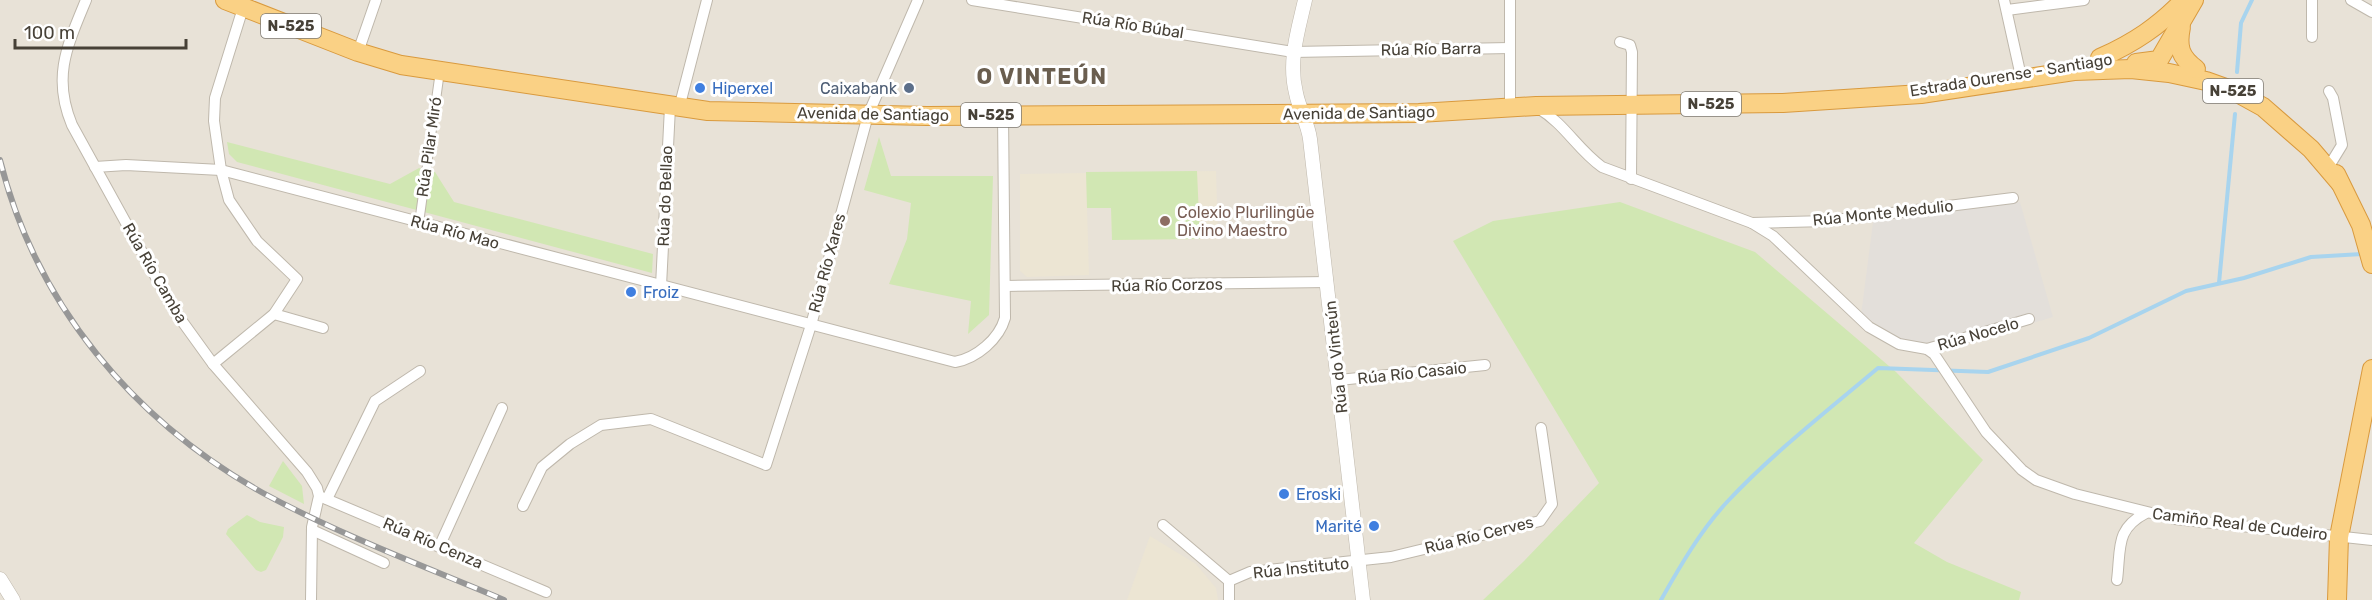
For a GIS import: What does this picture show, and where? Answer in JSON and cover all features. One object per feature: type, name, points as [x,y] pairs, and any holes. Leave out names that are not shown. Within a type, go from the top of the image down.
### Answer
[{"type":"highway","name":"Avenida de Santiago","points":[[225,0],[245,4],[358,52],[401,65],[674,107],[729,113],[1303,115],[1419,113],[1536,106]]},
{"type":"highway","points":[[2097,64],[2160,25],[2188,4]]},
{"type":"highway","points":[[2164,66],[2188,4]]},
{"type":"highway","points":[[2188,4],[2178,46],[2184,60],[2196,69]]},
{"type":"highway","points":[[2160,25],[2154,43],[2164,66]]},
{"type":"highway","name":"Estrada Ourense - Santiago","points":[[1536,106],[1783,103],[1921,94],[2097,64]]},
{"type":"highway","name":"Estrada Ourense - Santiago","points":[[1887,96],[2020,72],[2097,64],[2131,69],[2164,66],[2196,69],[2252,93],[2276,109],[2311,139],[2331,163],[2361,225],[2372,264]]},
{"type":"highway","name":"Estrada Ourense - Santiago","points":[[2164,66],[2234,91],[2264,107],[2311,148],[2340,183]]},
{"type":"highway","points":[[2331,600],[2339,537],[2372,369]]},
{"type":"highway","points":[[2337,600],[2339,537]]},
{"type":"street","name":"Rúa Río Camba","points":[[86,0],[67,49],[61,89],[72,125],[174,310],[213,364],[307,472],[323,497]]},
{"type":"street","points":[[358,52],[376,0]]},
{"type":"street","name":"Rúa do Bellao","points":[[662,286],[674,107],[707,0]]},
{"type":"street","name":"Rúa Río Xares","points":[[523,506],[542,467],[570,444],[601,425],[651,419],[702,442],[766,465],[811,325],[868,115],[918,0]]},
{"type":"street","name":"Rúa Río Búbal","points":[[972,0],[1293,52]]},
{"type":"street","name":"Rúa do Vinteún","points":[[1305,0],[1293,52],[1296,93],[1309,133],[1363,600]]},
{"type":"street","points":[[1510,0],[1510,107]]},
{"type":"street","points":[[2020,72],[2006,5],[2084,0]]},
{"type":"street","points":[[2312,0],[2312,37]]},
{"type":"street","points":[[2351,0],[2372,12]]},
{"type":"street","points":[[213,364],[274,314],[297,279],[257,241],[229,200],[221,170],[214,121],[215,98],[245,4]]},
{"type":"street","points":[[1620,42],[1630,45],[1632,52],[1631,179]]},
{"type":"street","name":"Rúa Río Barra","points":[[1293,52],[1510,48]]},
{"type":"street","name":"Rúa Pilar Miró","points":[[419,223],[440,71]]},
{"type":"street","points":[[2329,91],[2333,98],[2342,145],[2331,163]]},
{"type":"street","points":[[1536,106],[1559,121],[1592,160],[1612,172],[1709,205],[1752,223],[1773,236],[1869,327],[1899,344],[1927,349]]},
{"type":"street","name":"Rúa Río Mao","points":[[95,167],[126,165],[221,170],[955,362],[970,357],[997,335],[1005,318],[1003,115]]},
{"type":"street","name":"Rúa Monte Medulio","points":[[1752,223],[1827,221],[2013,198]]},
{"type":"street","name":"Rúa Río Corzos","points":[[1005,286],[1328,282]]},
{"type":"street","points":[[274,314],[323,328]]},
{"type":"street","name":"Rúa Nocelo","points":[[1927,349],[2030,319]]},
{"type":"street","name":"Camiño Real de Cudeiro","points":[[1927,349],[1947,370],[1986,432],[2036,480],[2146,513],[2175,519],[2372,540]]},
{"type":"street","name":"Rúa Río Casaio","points":[[1339,380],[1485,365]]},
{"type":"street","points":[[311,600],[313,524],[323,497],[375,401],[420,372]]},
{"type":"street","points":[[440,545],[502,408]]},
{"type":"street","name":"Rúa Río Cerves","points":[[1358,563],[1540,521],[1552,504],[1540,428]]},
{"type":"street","name":"Rúa Río Cenza","points":[[323,497],[546,592]]},
{"type":"street","points":[[2117,580],[2124,531],[2129,523],[2146,513]]},
{"type":"street","points":[[313,524],[384,563]]},
{"type":"street","points":[[1163,525],[1229,581]]},
{"type":"street","name":"Rúa Instituto","points":[[1229,600],[1229,581],[1250,572],[1358,563]]},
{"type":"street","points":[[0,579],[13,600]]},
{"type":"shaded area","points":[[0,0],[2372,0],[2372,600],[0,600]]},
{"type":"shaded area","name":"Colexio Plurilingüe Divino Maestro","points":[[1216,171],[1218,239],[1112,240],[1111,208],[1087,208],[1089,275],[1027,277],[1020,271],[1020,174]]},
{"type":"shaded area","points":[[2020,202],[2053,317],[1946,349],[1907,343],[1861,315],[1873,222]]},
{"type":"shaded area","points":[[1150,536],[1196,564],[1216,588],[1218,600],[1127,600]]},
{"type":"green space","points":[[879,137],[891,176],[993,176],[989,315],[968,334],[971,301],[889,284],[907,239],[911,203],[864,190]]},
{"type":"green space","points":[[227,142],[390,184],[419,168],[435,172],[454,202],[653,254],[652,273],[237,162],[229,154]]},
{"type":"green space","points":[[1197,171],[1200,239],[1112,240],[1111,208],[1087,208],[1086,172]]},
{"type":"green space","points":[[1620,202],[1755,252],[1896,372],[1983,460],[1914,543],[1947,562],[2021,592],[2019,600],[1483,600],[1599,483],[1453,241],[1493,221]]},
{"type":"green space","points":[[283,461],[302,486],[304,504],[269,486]]},
{"type":"green space","points":[[247,515],[260,522],[284,527],[283,537],[266,570],[261,572],[256,570],[226,534],[228,529]]},
{"type":"waterway","points":[[2237,72],[2241,23],[2252,0]]},
{"type":"waterway","points":[[2219,283],[2235,114]]},
{"type":"waterway","points":[[1661,600],[1683,561],[1727,502],[1782,449],[1878,368],[1988,372],[2089,338],[2186,291],[2244,278],[2311,257],[2362,254]]},
{"type":"railway","points":[[0,160],[16,213],[38,263],[65,310],[97,354],[133,394],[173,431],[216,464],[292,508],[352,536],[504,600]]},
{"type":"place","name":"Hiperxel","points":[[700,88]]},
{"type":"place","name":"Caixabank","points":[[909,88]]},
{"type":"place","name":"Colexio Plurilingüe Divino Maestro","points":[[1165,221]]},
{"type":"place","name":"Froiz","points":[[631,292]]},
{"type":"place","name":"Eroski","points":[[1284,494]]},
{"type":"place","name":"Marité","points":[[1374,526]]},
{"type":"district","name":"O VINTEÚN","points":[[1042,76]]}]
